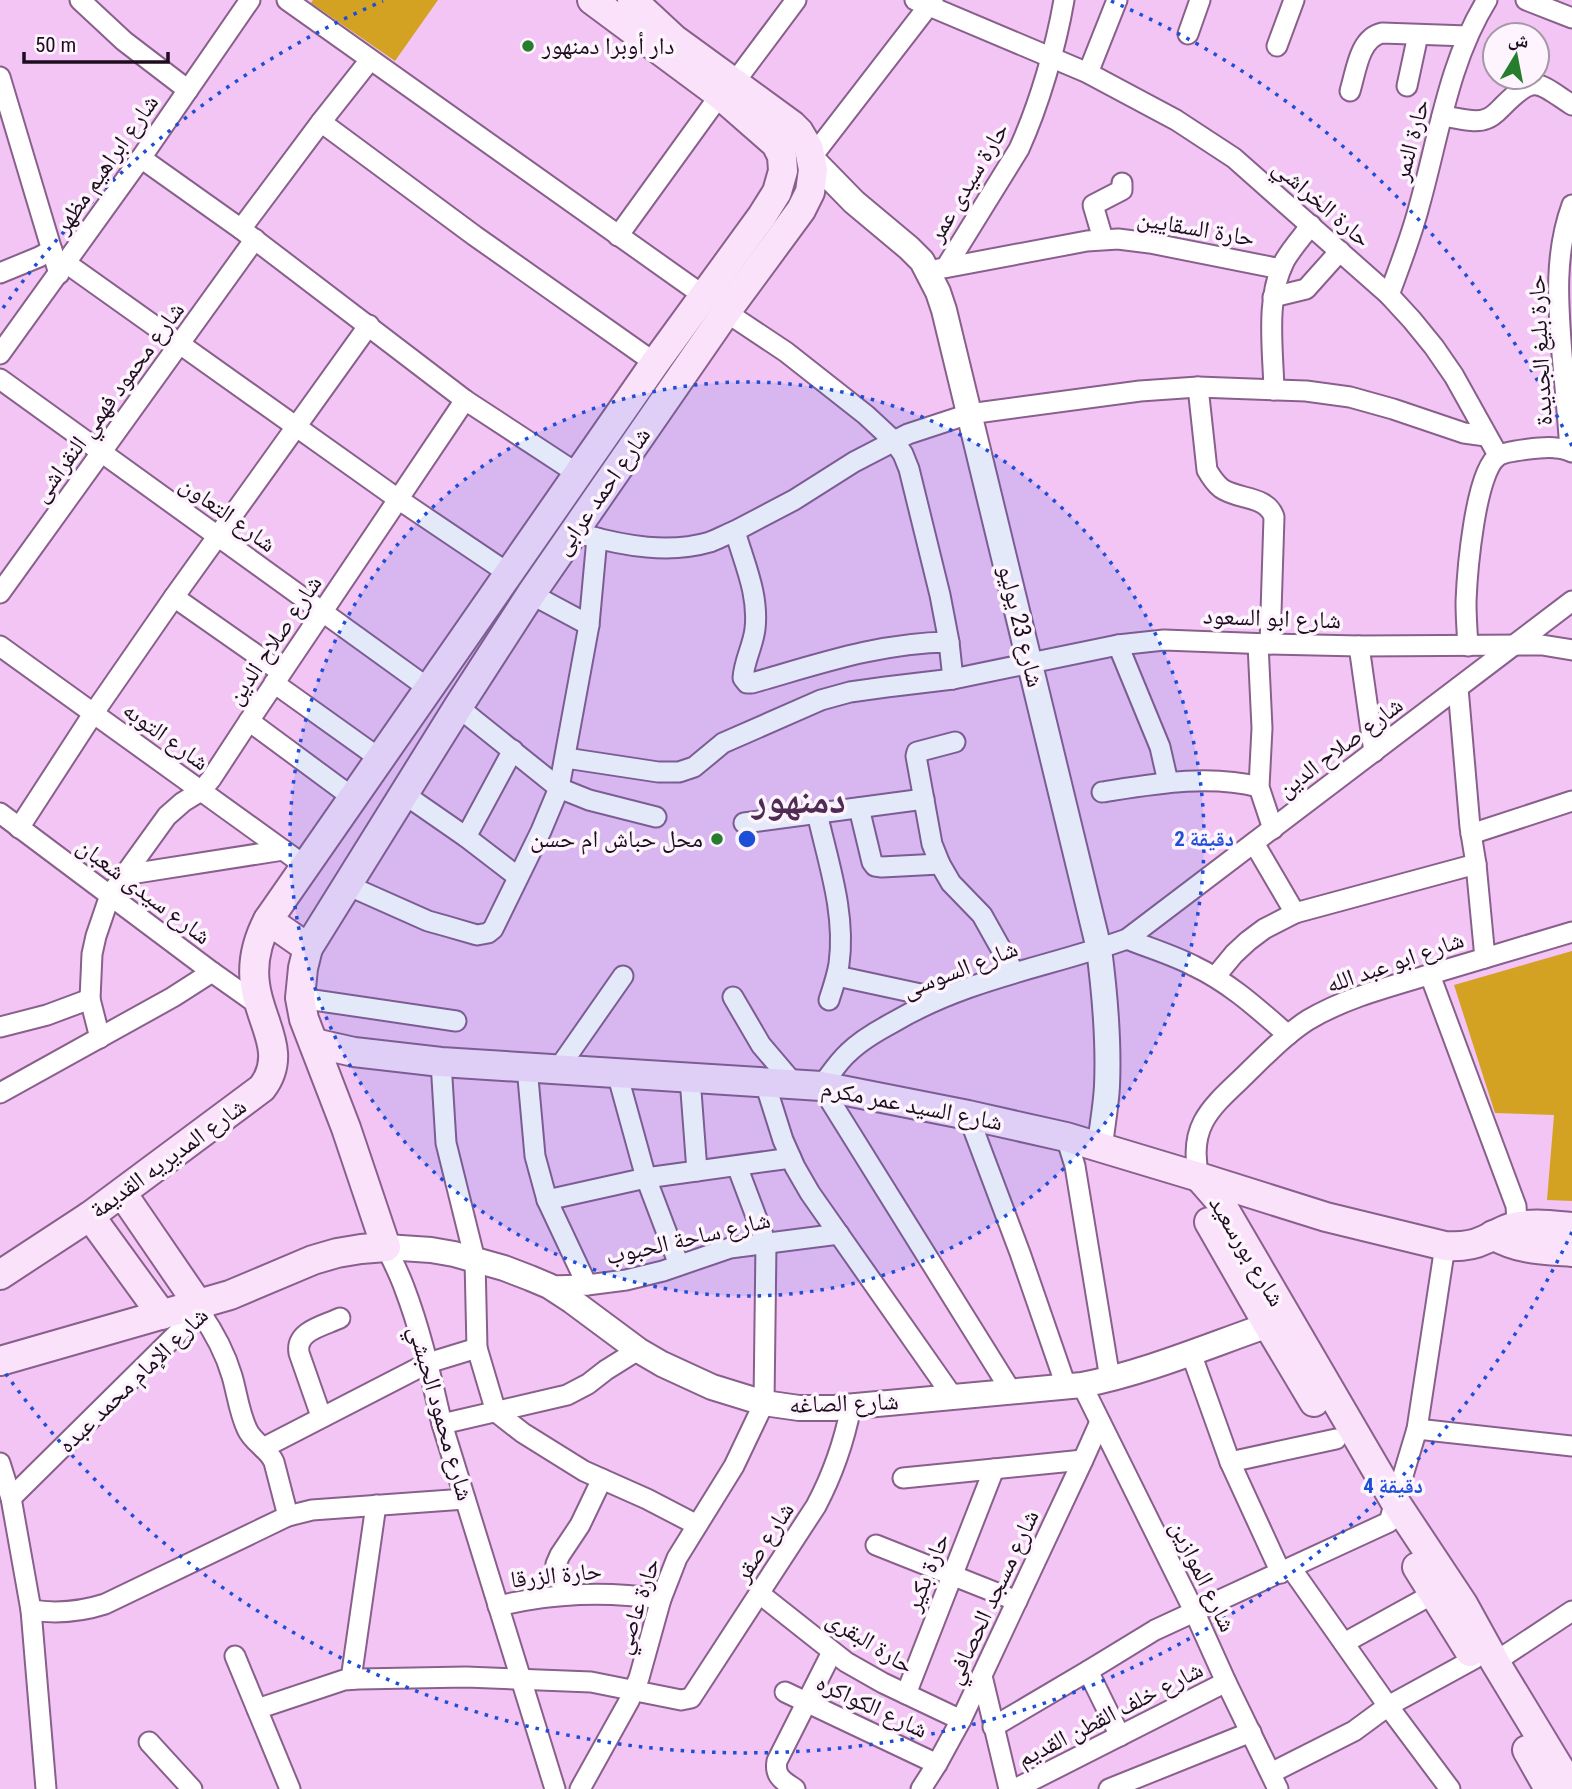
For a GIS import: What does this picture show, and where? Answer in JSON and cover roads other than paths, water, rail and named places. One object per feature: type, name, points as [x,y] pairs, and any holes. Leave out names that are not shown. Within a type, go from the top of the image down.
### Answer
[{"type":"main road","name":"شارع احمد عرابى","points":[[260,1006],[254,966],[257,947],[294,858],[352,797],[655,363],[715,304],[802,210],[812,182],[811,158],[804,140],[792,125],[727,89],[592,0]]},
{"type":"main road","name":"شارع احمد عرابى","points":[[314,1043],[304,1019],[300,998],[308,947],[531,594],[585,535],[777,192],[783,171],[782,156],[776,144],[727,89],[632,0]]},
{"type":"main road","points":[[268,920],[308,947]]},
{"type":"main road","name":"شارع المديريه القديمة","points":[[0,1275],[90,1216],[262,1088],[274,1068],[274,1050],[260,1006]]},
{"type":"main road","name":"شارع السيد عمر مكرم","points":[[314,1043],[355,1052],[441,1062],[808,1086],[968,1115],[1066,1137],[1326,1217],[1445,1246],[1465,1246],[1510,1236],[1538,1224],[1572,1227]]},
{"type":"main road","name":"شارع محمود الحبشي","points":[[314,1043],[386,1247]]},
{"type":"main road","name":"شارع بورسعيد","points":[[1199,1177],[1219,1200],[1336,1439],[1463,1604],[1484,1660],[1552,1788]]},
{"type":"main road","points":[[122,1193],[199,1308]]},
{"type":"main road","points":[[90,1216],[162,1315]]},
{"type":"main road","name":"شارع السيد عمر مكرم","points":[[1510,1236],[1536,1250],[1572,1252]]},
{"type":"main road","name":"شارع الإمام محمد عبده","points":[[0,1361],[162,1315],[199,1308],[313,1260],[361,1249],[386,1247]]},
{"type":"main road","name":"شارع بورسعيد","points":[[1277,1322],[1392,1511],[1433,1594],[1484,1660]]},
{"type":"street","points":[[80,0],[124,41],[188,90]]},
{"type":"street","name":"شارع ابراهيم مظهر","points":[[0,354],[59,262],[141,158],[250,0]]},
{"type":"street","points":[[287,0],[786,352],[826,382],[894,441],[909,469],[940,595],[953,679]]},
{"type":"street","points":[[618,236],[796,0]]},
{"type":"street","name":"حارة سيدى عمر","points":[[937,269],[1019,149],[1051,58],[1064,0]]},
{"type":"street","points":[[1088,74],[1117,0]]},
{"type":"street","points":[[1277,46],[1294,0]]},
{"type":"street","name":"حارة النمر","points":[[1389,295],[1420,204],[1442,116],[1468,36],[1487,0]]},
{"type":"street","points":[[1526,0],[1572,18]]},
{"type":"street","points":[[811,158],[926,2]]},
{"type":"street","name":"حارة الخراشي","points":[[926,2],[1088,74],[1176,120],[1234,158],[1389,295],[1434,347],[1465,395],[1498,456]]},
{"type":"street","points":[[1188,34],[1194,2]]},
{"type":"street","points":[[1350,91],[1369,39],[1382,33],[1468,36]]},
{"type":"street","points":[[1407,86],[1418,35]]},
{"type":"street","name":"شارع محمود فهمي النقراشى","points":[[0,593],[179,344],[321,121],[370,60]]},
{"type":"street","points":[[0,77],[59,262]]},
{"type":"street","points":[[1442,116],[1480,121],[1489,119],[1520,89],[1536,84],[1572,105]]},
{"type":"street","points":[[321,121],[475,236],[655,363]]},
{"type":"street","points":[[141,158],[248,234],[465,400],[578,474]]},
{"type":"street","name":"شارع 23 يوليو","points":[[811,158],[854,202],[937,269],[938,292],[1099,949],[1108,1039],[1107,1089],[1100,1146]]},
{"type":"street","name":"حارة السقايين","points":[[1102,239],[1093,205],[1122,190],[1122,183]]},
{"type":"street","name":"حارة بليغ الجديدة","points":[[1571,452],[1558,289],[1563,235],[1572,205]]},
{"type":"street","points":[[1274,390],[1273,297],[1286,258],[1311,225]]},
{"type":"street","name":"حارة السقايين","points":[[937,269],[1102,239],[1150,243],[1281,269]]},
{"type":"street","points":[[1273,297],[1306,289],[1340,251]]},
{"type":"street","points":[[0,273],[39,257],[59,262],[508,573]]},
{"type":"street","points":[[19,828],[174,597],[369,325]]},
{"type":"street","name":"شارع التعاون","points":[[0,379],[428,688]]},
{"type":"street","points":[[1198,387],[1207,470],[1223,490],[1264,503],[1273,517],[1264,644],[1259,787],[1273,829]]},
{"type":"street","points":[[347,885],[428,921],[477,935],[483,935],[493,929],[559,788],[589,625],[585,535],[642,546],[678,548],[711,541],[794,500],[854,462],[908,434],[969,414],[1140,391],[1198,387],[1306,391],[1350,397],[1464,433],[1486,436]]},
{"type":"street","name":"شارع صلاح الدين","points":[[100,1038],[90,999],[94,945],[110,895],[167,816],[201,791],[211,779],[465,400]]},
{"type":"street","points":[[1468,646],[1466,601],[1474,523],[1480,491],[1490,465],[1498,456],[1543,447],[1571,452]]},
{"type":"street","points":[[735,531],[754,591],[757,610],[752,647],[743,674],[747,683],[865,651],[906,644],[949,642]]},
{"type":"street","points":[[531,594],[589,625]]},
{"type":"street","points":[[174,597],[379,758]]},
{"type":"street","name":"شارع صلاح الدين","points":[[1099,949],[1127,939],[1572,601]]},
{"type":"street","name":"شارع ابو السعود","points":[[566,758],[658,772],[679,772],[694,767],[723,743],[821,701],[850,692],[953,679],[1118,645],[1164,640],[1359,646],[1542,645],[1572,650]]},
{"type":"street","points":[[1118,645],[1160,747],[1168,782]]},
{"type":"street","name":"شارع التوبه","points":[[0,646],[294,858]]},
{"type":"street","points":[[1359,646],[1374,752]]},
{"type":"street","points":[[1458,688],[1485,958]]},
{"type":"street","points":[[458,707],[559,788],[602,804],[656,817]]},
{"type":"street","points":[[249,720],[352,797]]},
{"type":"street","points":[[955,742],[917,752],[932,844],[951,883],[982,915],[1014,972]]},
{"type":"street","points":[[466,837],[513,750]]},
{"type":"street","points":[[1102,792],[1168,782],[1234,782],[1259,787]]},
{"type":"street","points":[[404,794],[518,877]]},
{"type":"street","points":[[744,823],[924,799]]},
{"type":"street","points":[[1471,834],[1572,800]]},
{"type":"street","points":[[859,808],[872,862],[876,866],[940,864]]},
{"type":"street","name":"شارع سيدى شعبان","points":[[0,813],[260,1006]]},
{"type":"street","points":[[817,813],[836,895],[841,940],[837,976],[829,1000]]},
{"type":"street","points":[[1254,844],[1295,913]]},
{"type":"street","points":[[124,875],[294,858]]},
{"type":"street","points":[[1215,977],[1248,941],[1264,929],[1295,913],[1476,864]]},
{"type":"street","name":"شارع ابو عبد الله","points":[[1199,1177],[1196,1142],[1210,1110],[1288,1035],[1327,1010],[1374,991],[1572,932]]},
{"type":"street","points":[[1127,939],[1193,965],[1215,977],[1249,1000],[1288,1035]]},
{"type":"street","name":"شارع السوسى","points":[[808,1086],[848,1052],[915,1009],[1014,972],[1099,949]]},
{"type":"street","points":[[0,1093],[212,972]]},
{"type":"street","points":[[1430,975],[1516,1206],[1510,1236]]},
{"type":"street","points":[[558,1069],[623,976]]},
{"type":"street","points":[[837,976],[939,999]]},
{"type":"street","points":[[733,997],[761,1045],[808,1086],[1011,1391]]},
{"type":"street","points":[[300,998],[456,1021]]},
{"type":"street","points":[[0,1027],[47,1015],[90,999]]},
{"type":"street","points":[[441,1062],[446,1143],[475,1260],[477,1348],[496,1412],[523,1433],[584,1471],[697,1525]]},
{"type":"street","points":[[527,1067],[535,1156],[547,1200],[587,1285]]},
{"type":"street","points":[[617,1073],[646,1178],[679,1265]]},
{"type":"street","points":[[690,1078],[697,1171]]},
{"type":"street","points":[[765,1083],[783,1140],[810,1193],[953,1397]]},
{"type":"street","name":"شارع الموازين","points":[[968,1115],[1074,1386],[1100,1422],[1194,1611],[1274,1784]]},
{"type":"street","points":[[1066,1137],[1075,1166],[1110,1379]]},
{"type":"street","points":[[547,1200],[646,1178],[791,1158]]},
{"type":"street","points":[[737,1166],[766,1243],[764,1403]]},
{"type":"street","name":"شارع ساحة الحبوب","points":[[549,1286],[626,1280],[663,1271],[730,1248],[839,1234]]},
{"type":"street","points":[[993,1727],[1155,1630],[1286,1570],[1392,1511],[1417,1429],[1445,1246]]},
{"type":"street","name":"شارع الصاغه","points":[[386,1247],[431,1250],[504,1268],[549,1286],[638,1350],[686,1376],[764,1403],[799,1408],[851,1407],[1074,1386],[1110,1379],[1277,1322]]},
{"type":"street","name":"شارع محمود الحبشي","points":[[386,1247],[404,1286],[428,1363],[442,1423],[555,1789]]},
{"type":"street","points":[[199,1308],[226,1359],[247,1430],[272,1456],[288,1516]]},
{"type":"street","name":"شارع الإمام محمد عبده","points":[[11,1498],[199,1308]]},
{"type":"street","points":[[321,1416],[299,1353],[299,1343],[303,1335],[340,1318]]},
{"type":"street","points":[[263,1448],[428,1363],[477,1348]]},
{"type":"street","points":[[442,1423],[567,1395],[638,1350]]},
{"type":"street","points":[[1191,1353],[1230,1462],[1286,1570],[1344,1643],[1450,1789]]},
{"type":"street","name":"حارة عاصي","points":[[580,1789],[634,1690],[661,1599],[677,1558],[734,1466],[764,1403]]},
{"type":"street","name":"شارع صقر","points":[[634,1690],[681,1700],[687,1700],[696,1693],[829,1483],[842,1446],[851,1407]]},
{"type":"street","name":"شارع مسجد الحصافي","points":[[925,1787],[961,1720],[1100,1422]]},
{"type":"street","points":[[1417,1429],[1572,1446]]},
{"type":"street","points":[[1230,1462],[1336,1439]]},
{"type":"street","points":[[902,1478],[1083,1460]]},
{"type":"street","points":[[0,1463],[11,1498],[31,1610],[46,1789]]},
{"type":"street","name":"حارة بكير","points":[[906,1694],[994,1469]]},
{"type":"street","points":[[567,1594],[556,1572],[556,1564],[580,1525],[602,1479]]},
{"type":"street","points":[[31,1610],[61,1613],[105,1604],[288,1516],[312,1510],[465,1499]]},
{"type":"street","points":[[351,1679],[376,1505]]},
{"type":"street","points":[[877,1545],[1017,1601]]},
{"type":"street","name":"حارة الزرقا","points":[[498,1606],[567,1594],[607,1593],[661,1599]]},
{"type":"street","name":"حارة البقرى","points":[[760,1594],[832,1652],[862,1672],[961,1720]]},
{"type":"street","points":[[1344,1643],[1433,1594]]},
{"type":"street","points":[[1274,1784],[1388,1706],[1484,1660],[1572,1611]]},
{"type":"street","points":[[795,1789],[782,1781],[776,1766],[832,1652]]},
{"type":"street","points":[[235,1656],[290,1789]]},
{"type":"street","points":[[1088,1671],[1120,1736]]},
{"type":"street","points":[[982,1676],[1009,1789]]},
{"type":"street","points":[[257,1709],[351,1679],[520,1679],[591,1682],[634,1690]]},
{"type":"street","name":"شارع خلف القطن القديم","points":[[1016,1789],[1226,1682]]},
{"type":"street","name":"شارع الكواكره","points":[[785,1692],[937,1764]]},
{"type":"street","points":[[1110,1789],[1251,1732]]},
{"type":"street","points":[[149,1742],[192,1789]]},
{"type":"place","name":"دار أوبرا دمنهور","points":[[528,46]]},
{"type":"place","name":"محل حباش ام حسن","points":[[717,839]]},
{"type":"district","name":"دمنهور","points":[[799,800]]}]
